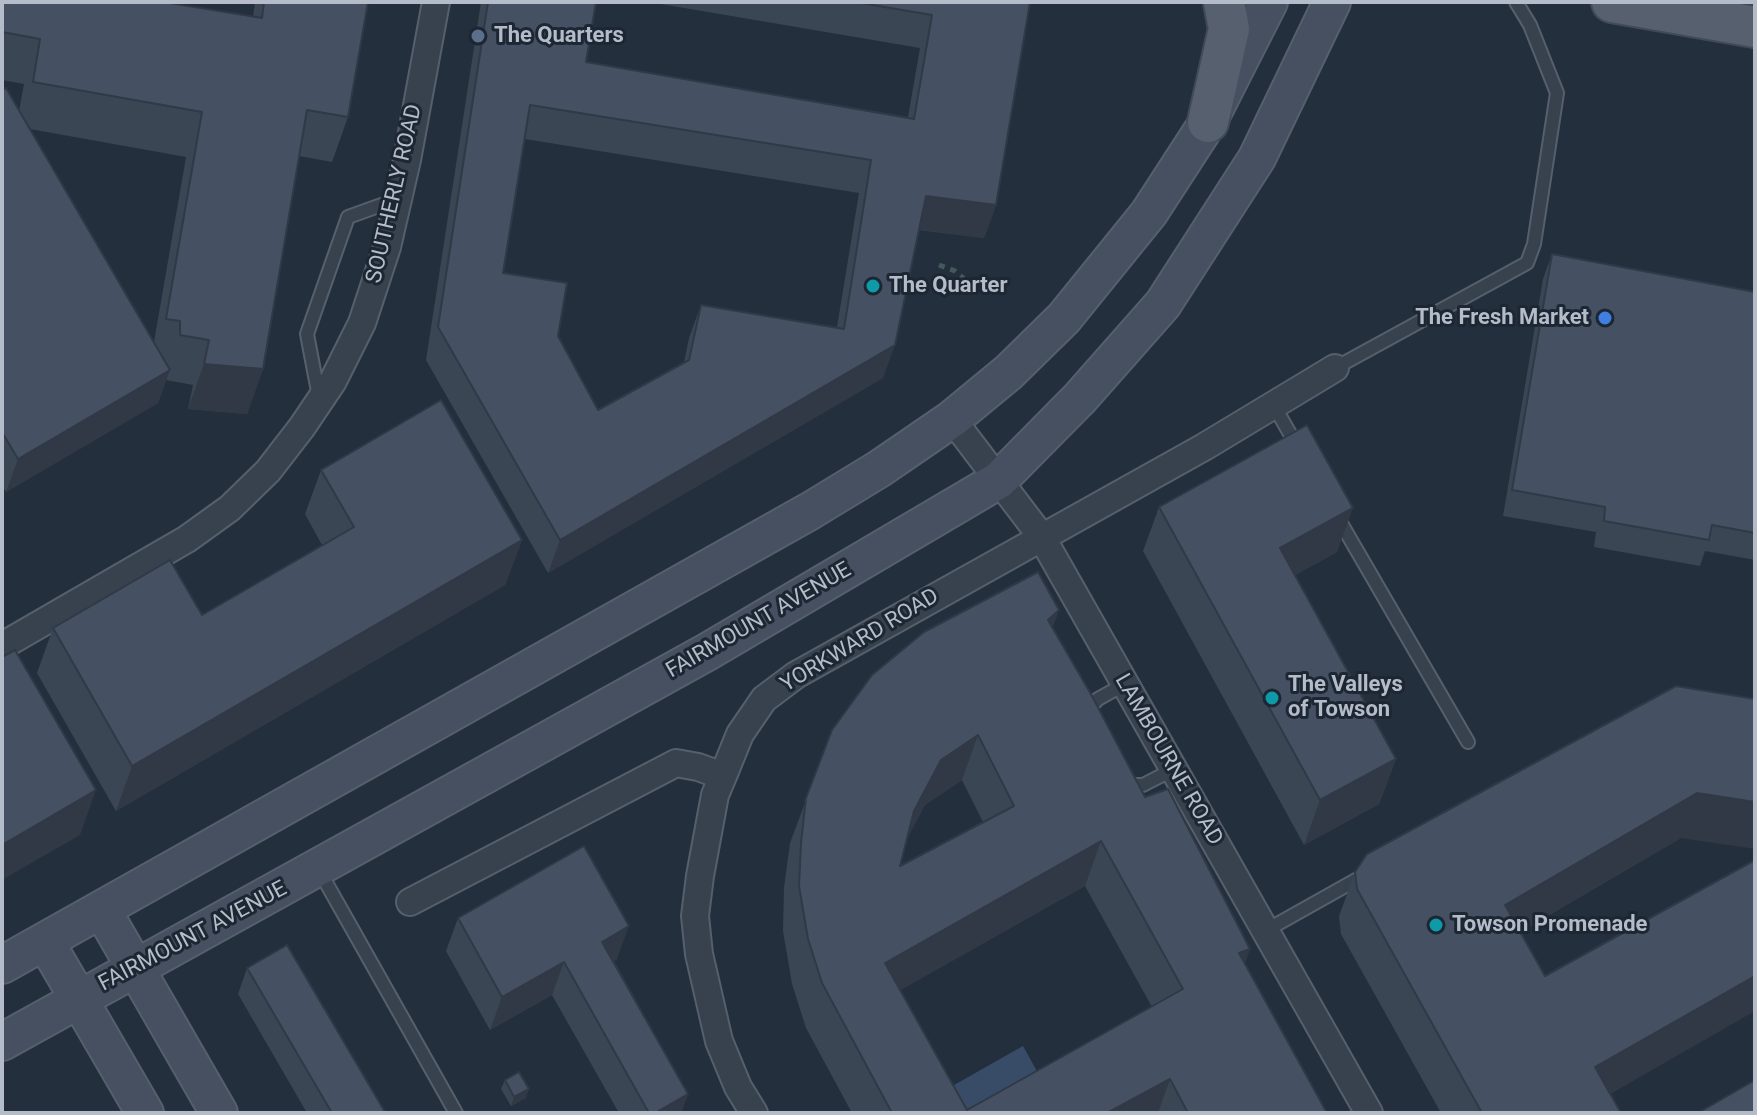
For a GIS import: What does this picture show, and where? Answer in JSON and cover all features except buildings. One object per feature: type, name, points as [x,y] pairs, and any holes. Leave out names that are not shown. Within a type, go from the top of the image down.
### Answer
[{"type":"main road","points":[[1208,122],[1229,29],[1224,2]]},
{"type":"main road","points":[[2,965],[810,511],[952,419],[1009,372],[1064,318],[1149,213],[1208,122],[1269,2]]},
{"type":"main road","name":"FAIRMOUNT AVENUE","points":[[2,1042],[707,652],[999,480],[1080,398],[1163,304],[1257,158],[1332,2]]},
{"type":"main road","points":[[1612,2],[1755,27]]},
{"type":"main road","points":[[102,910],[219,1113]]},
{"type":"main road","points":[[45,941],[145,1113]]},
{"type":"street","name":"SOUTHERLY ROAD","points":[[2,646],[187,539],[230,508],[268,471],[320,401],[362,323],[387,247],[436,2]]},
{"type":"street","name":"YORKWARD ROAD","points":[[754,1113],[738,1087],[719,1041],[696,928],[700,876],[715,795],[740,734],[764,699],[796,675],[1204,447],[1335,368]]},
{"type":"street","name":"LAMBOURNE ROAD","points":[[952,419],[1041,536],[1369,1113]]},
{"type":"street","points":[[410,902],[676,763],[723,776]]},
{"type":"lane","points":[[1335,368],[1527,263],[1534,244],[1557,93],[1530,25],[1516,2]]},
{"type":"lane","points":[[320,401],[307,334],[348,217],[398,199]]},
{"type":"lane","points":[[1273,404],[1304,458]]},
{"type":"lane","points":[[1335,512],[1468,742]]},
{"type":"lane","points":[[1084,722],[1086,713],[1098,699],[1125,684]]},
{"type":"lane","points":[[1117,782],[1143,785],[1174,769]]},
{"type":"lane","points":[[318,869],[456,1113]]},
{"type":"lane","points":[[1265,931],[1373,870]]},
{"type":"path","points":[[939,265],[948,267],[971,285]]},
{"type":"water","points":[[1023,1046],[1043,1082],[961,1113],[947,1089]]},
{"type":"place","name":"The Quarters","points":[[478,36]]},
{"type":"place","name":"The Quarter","points":[[873,286]]},
{"type":"place","name":"The Fresh Market","points":[[1605,318]]},
{"type":"place","name":"The Valleys of Towson","points":[[1272,698]]},
{"type":"place","name":"Towson Promenade","points":[[1436,925]]}]
